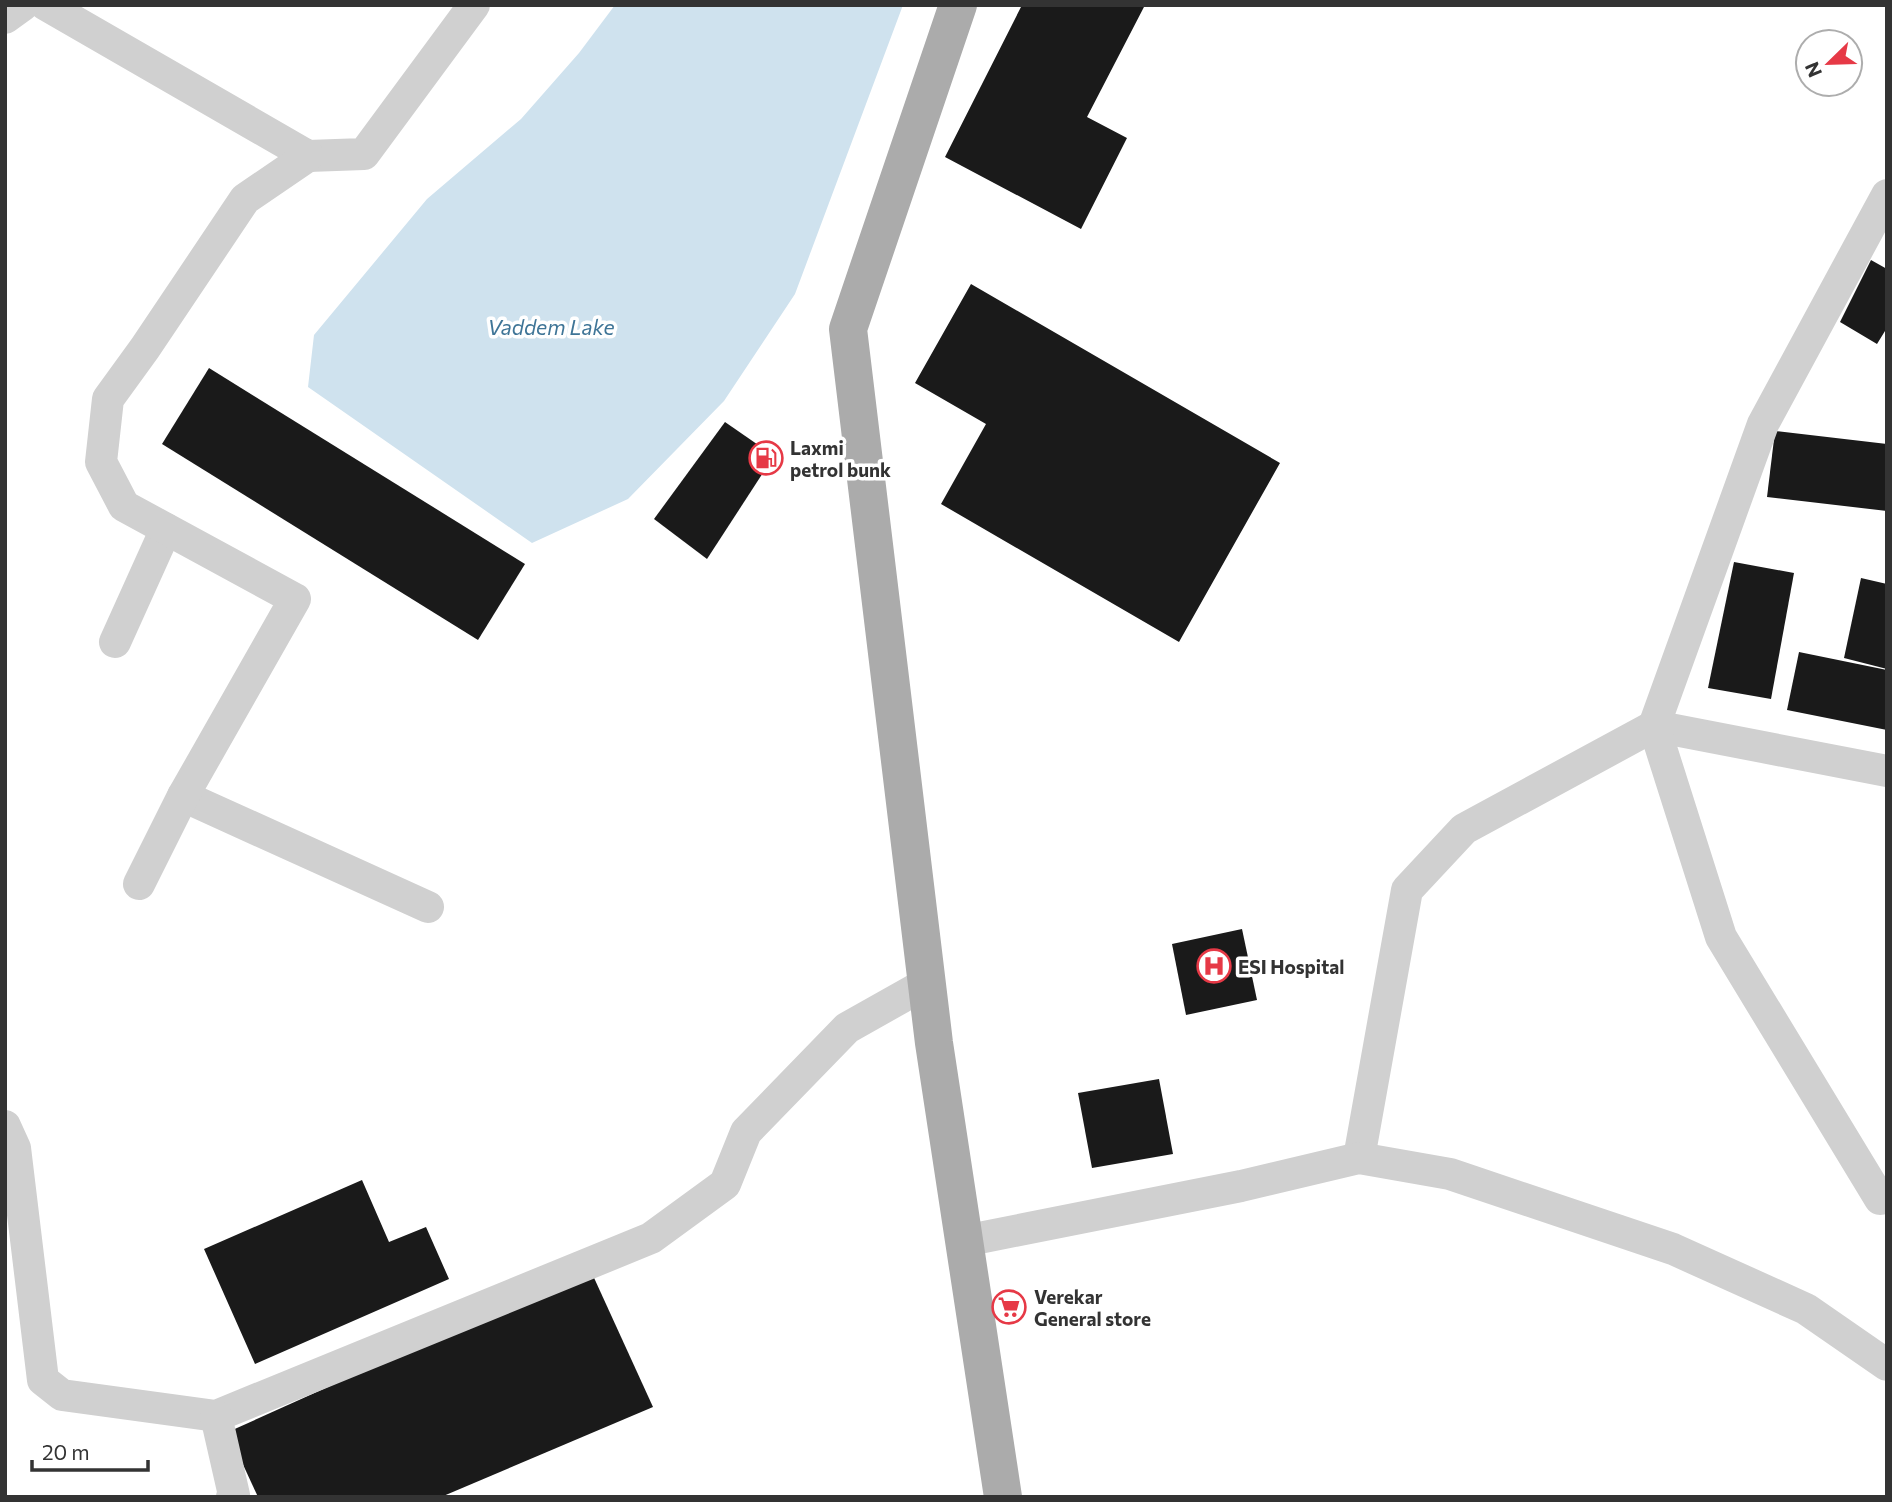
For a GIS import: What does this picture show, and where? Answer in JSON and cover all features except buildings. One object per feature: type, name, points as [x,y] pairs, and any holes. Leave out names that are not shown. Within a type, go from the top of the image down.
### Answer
[{"type":"main road","points":[[958,5],[848,329],[934,1043],[1003,1497]]},
{"type":"street","points":[[5,18],[23,5]]},
{"type":"street","points":[[46,5],[308,156],[364,154],[474,5]]},
{"type":"street","points":[[139,884],[183,796],[295,599],[124,506],[102,462],[108,399],[245,199],[308,156]]},
{"type":"street","points":[[1880,1199],[1721,937],[1654,726],[1763,424],[1887,195]]},
{"type":"street","points":[[115,642],[166,529]]},
{"type":"street","points":[[1359,1158],[1407,890],[1464,829],[1654,726],[1887,771]]},
{"type":"street","points":[[183,796],[428,907]]},
{"type":"street","points":[[5,1126],[15,1148],[43,1380],[62,1395],[216,1416],[651,1238],[725,1184],[746,1132],[847,1028],[927,983]]},
{"type":"street","points":[[964,1241],[1241,1186],[1359,1158],[1450,1174],[1673,1249],[1806,1309],[1887,1365]]},
{"type":"street","points":[[216,1416],[234,1495],[232,1497]]},
{"type":"water","name":"Vaddem Lake","points":[[615,5],[903,5],[795,294],[724,401],[628,499],[532,543],[308,387],[314,335],[427,199],[521,119],[579,53]]},
{"type":"place","name":"Laxmi petrol bunk","points":[[766,458]]},
{"type":"place","name":"ESI Hospital","points":[[1214,966]]},
{"type":"place","name":"Verekar General store","points":[[1009,1307]]}]
